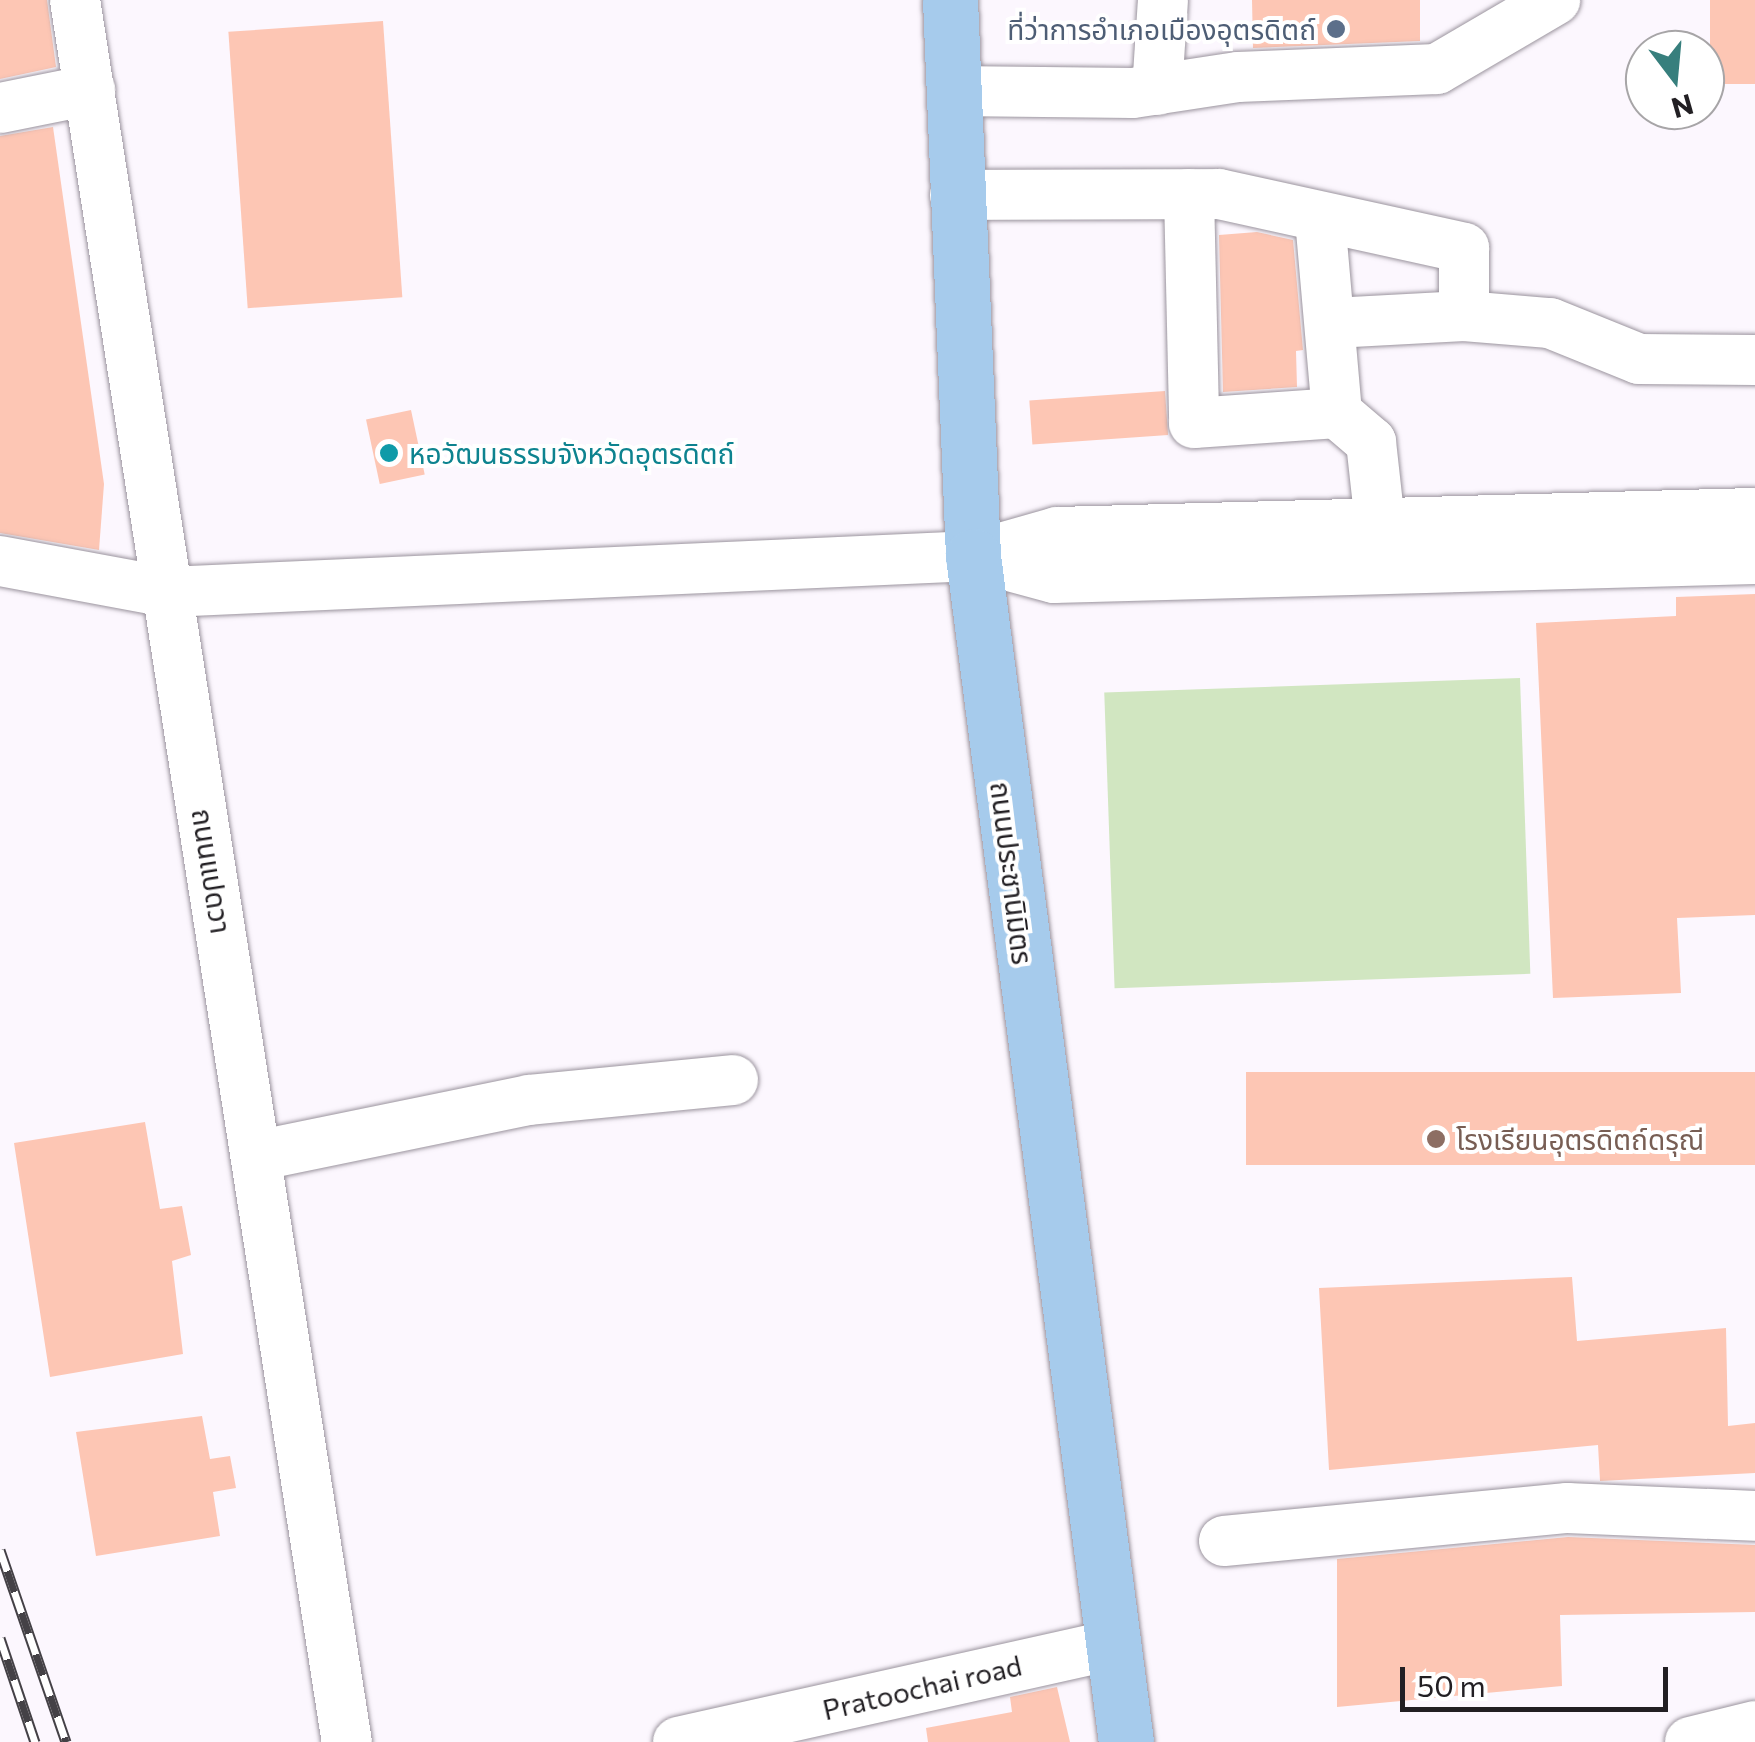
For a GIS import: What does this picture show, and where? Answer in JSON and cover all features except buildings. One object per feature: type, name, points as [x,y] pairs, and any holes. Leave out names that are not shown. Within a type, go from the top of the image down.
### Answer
[{"type":"main road","name":"ถนนประชานิมิตร","points":[[950,0],[954,195],[972,556],[1108,1646],[1126,1742]]},
{"type":"street","name":"ถนนแปดวา","points":[[75,0],[347,1742]]},
{"type":"street","points":[[1156,90],[1164,0]]},
{"type":"street","points":[[952,91],[1156,90],[1238,77],[1437,69],[1556,0]]},
{"type":"street","points":[[0,108],[90,90]]},
{"type":"street","points":[[954,195],[1189,194],[1464,248],[1464,316]]},
{"type":"street","points":[[1189,194],[1194,423],[1337,413],[1371,442],[1380,522]]},
{"type":"street","points":[[1320,219],[1334,322],[1337,413]]},
{"type":"street","points":[[1334,322],[1464,316],[1550,323],[1638,359],[1755,360]]},
{"type":"street","points":[[0,561],[168,592],[972,556],[1057,532],[1755,513]]},
{"type":"street","points":[[972,556],[1054,578],[1755,559]]},
{"type":"street","points":[[256,1156],[528,1100],[733,1080]]},
{"type":"street","points":[[1224,1541],[1566,1508],[1755,1516]]},
{"type":"street","name":"Pratoochai road","points":[[678,1742],[1108,1646]]},
{"type":"street","points":[[1690,1742],[1755,1726]]},
{"type":"green space","points":[[1520,678],[1530,974],[1115,988],[1104,693]]},
{"type":"railway","points":[[0,1550],[66,1742]]},
{"type":"railway","points":[[0,1638],[35,1742]]},
{"type":"place","name":"ที่ว่าการอำเภอเมืองอุตรดิตถ์","points":[[1336,29]]},
{"type":"place","name":"หอวัฒนธรรมจังหวัดอุตรดิตถ์","points":[[389,453]]},
{"type":"place","name":"โรงเรียนอุตรดิตถ์ดรุณี","points":[[1436,1139]]}]
